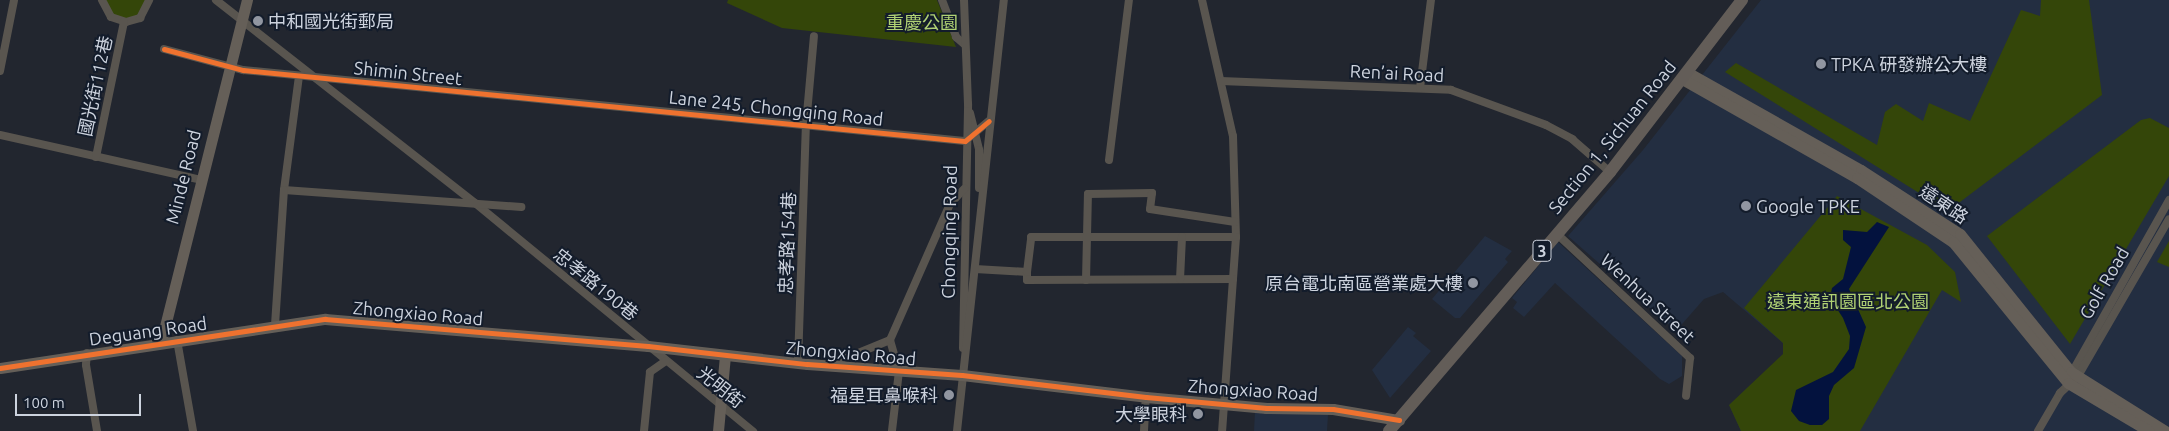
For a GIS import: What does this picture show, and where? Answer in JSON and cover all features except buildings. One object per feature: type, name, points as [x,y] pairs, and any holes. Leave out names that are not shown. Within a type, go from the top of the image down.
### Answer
[{"type":"main road","name":"Section 1, Sichuan Road","points":[[1389,431],[1610,172],[1742,0]]},
{"type":"street","points":[[1,68],[14,0]]},
{"type":"street","points":[[102,0],[111,17],[124,22],[140,18],[149,0]]},
{"type":"street","name":"忠孝路190巷","points":[[216,0],[240,21],[475,203],[648,346]]},
{"type":"street","name":"Minde Road","points":[[161,342],[240,21],[247,0]]},
{"type":"street","points":[[942,0],[956,37],[964,44]]},
{"type":"street","name":"Chongqing Road","points":[[962,375],[965,141],[968,104],[964,44],[964,0]]},
{"type":"street","points":[[981,203],[1004,0]]},
{"type":"street","points":[[1109,160],[1129,0]]},
{"type":"street","points":[[1202,0],[1233,136],[1236,237],[1222,431]]},
{"type":"street","points":[[1420,88],[1430,0]]},
{"type":"street","name":"國光街112巷","points":[[96,157],[124,22]]},
{"type":"street","name":"忠孝路154巷","points":[[798,363],[806,125],[814,36]]},
{"type":"street","name":"Shimin Street","points":[[164,49],[230,67],[299,76],[584,104]]},
{"type":"street","name":"遠東路","points":[[1684,75],[1860,170],[1960,234],[2072,377],[2149,431]]},
{"type":"street","points":[[275,325],[284,190],[299,76]]},
{"type":"street","name":"Ren’ai Road","points":[[1221,81],[1451,90],[1525,116],[1572,139],[1610,172]]},
{"type":"street","name":"Lane 245, Chongqing Road","points":[[584,104],[965,141]]},
{"type":"street","points":[[968,104],[975,133],[981,203]]},
{"type":"street","points":[[965,141],[989,121]]},
{"type":"street","points":[[0,135],[201,180]]},
{"type":"street","points":[[892,431],[899,370],[890,340],[950,204],[964,189]]},
{"type":"street","points":[[284,190],[365,194],[521,207]]},
{"type":"street","points":[[1086,280],[1088,194],[1152,193],[1150,209],[1235,222]]},
{"type":"street","name":"Golf Road","points":[[2072,377],[2169,200]]},
{"type":"street","name":"Chongqing Road","points":[[957,431],[981,203]]},
{"type":"street","name":"Golf Road","points":[[2038,431],[2169,220]]},
{"type":"street","name":"Wenhua Street","points":[[1557,234],[1690,358],[1686,396]]},
{"type":"street","points":[[1233,279],[1027,280],[1027,272],[1031,236],[1236,237]]},
{"type":"street","points":[[1180,279],[1182,237]]},
{"type":"street","points":[[975,269],[1027,272]]},
{"type":"street","name":"Zhongxiao Road","points":[[300,321],[325,319],[648,346],[827,366],[962,375],[1146,397],[1223,404],[1333,409],[1398,420]]},
{"type":"street","name":"Deguang Road","points":[[0,368],[300,321]]},
{"type":"street","points":[[178,340],[193,431]]},
{"type":"street","points":[[827,366],[890,340]]},
{"type":"street","name":"光明街","points":[[648,346],[753,431]]},
{"type":"street","points":[[87,353],[86,365],[97,431]]},
{"type":"street","points":[[718,431],[724,356]]},
{"type":"street","points":[[644,431],[650,372],[666,361]]},
{"type":"street","name":"遠東路","points":[[2072,377],[2165,431]]},
{"type":"street","points":[[1144,431],[1146,397]]},
{"type":"shaded area","points":[[1761,0],[2169,0],[2169,431],[1741,431],[1729,405],[1783,355],[1783,343],[1723,292],[1704,299],[1676,331],[1568,236],[1643,150]]},
{"type":"shaded area","name":"原台電北南區營業處大樓","points":[[1485,236],[1512,251],[1505,259],[1508,262],[1460,318],[1455,318],[1432,299]]},
{"type":"shaded area","points":[[1558,242],[1682,356],[1682,376],[1669,384],[1660,379],[1555,283],[1524,317],[1513,308],[1517,302],[1512,298]]},
{"type":"shaded area","points":[[1408,327],[1416,333],[1413,336],[1431,351],[1390,398],[1372,370]]},
{"type":"shaded area","points":[[1255,411],[1328,415],[1327,431],[1254,431]]},
{"type":"green space","points":[[104,0],[147,0],[136,17],[125,19],[114,16]]},
{"type":"green space","name":"重慶公園","points":[[728,0],[937,0],[956,47],[782,28],[727,3]]},
{"type":"green space","points":[[2041,0],[2089,0],[2102,95],[1948,211],[1725,72],[1736,63],[1877,145],[1885,112],[1896,104],[1923,121],[1929,103],[1970,121],[2021,10],[2040,16]]},
{"type":"green space","points":[[2150,118],[2169,128],[2169,176],[2070,344],[1987,236],[2141,120]]},
{"type":"green space","name":"遠東通訊園區北公園","points":[[1837,196],[1927,245],[1955,272],[1961,302],[1942,290],[1860,431],[1741,431],[1729,405],[1783,354],[1783,343],[1744,308]]},
{"type":"green space","points":[[2169,241],[2169,267],[2157,262]]},
{"type":"water","points":[[1877,222],[1889,227],[1849,289],[1866,327],[1854,368],[1834,385],[1829,396],[1829,419],[1822,425],[1810,425],[1799,421],[1791,411],[1796,390],[1833,372],[1849,349],[1850,336],[1843,318],[1830,298],[1832,288],[1843,279],[1851,247],[1843,240],[1843,230],[1867,232]]},
{"type":"cycle path","points":[[164,49],[243,70],[965,141],[989,121]]},
{"type":"cycle path","points":[[0,368],[325,319],[648,346],[807,364],[962,375],[1146,397],[1266,408],[1333,409],[1399,420]]},
{"type":"place","name":"中和國光街郵局","points":[[258,21]]},
{"type":"place","name":"TPKA 研發辦公大樓","points":[[1821,64]]},
{"type":"place","name":"Google TPKE","points":[[1746,206]]},
{"type":"place","name":"原台電北南區營業處大樓","points":[[1473,283]]},
{"type":"place","name":"福星耳鼻喉科","points":[[949,395]]},
{"type":"place","name":"大學眼科","points":[[1198,414]]}]
